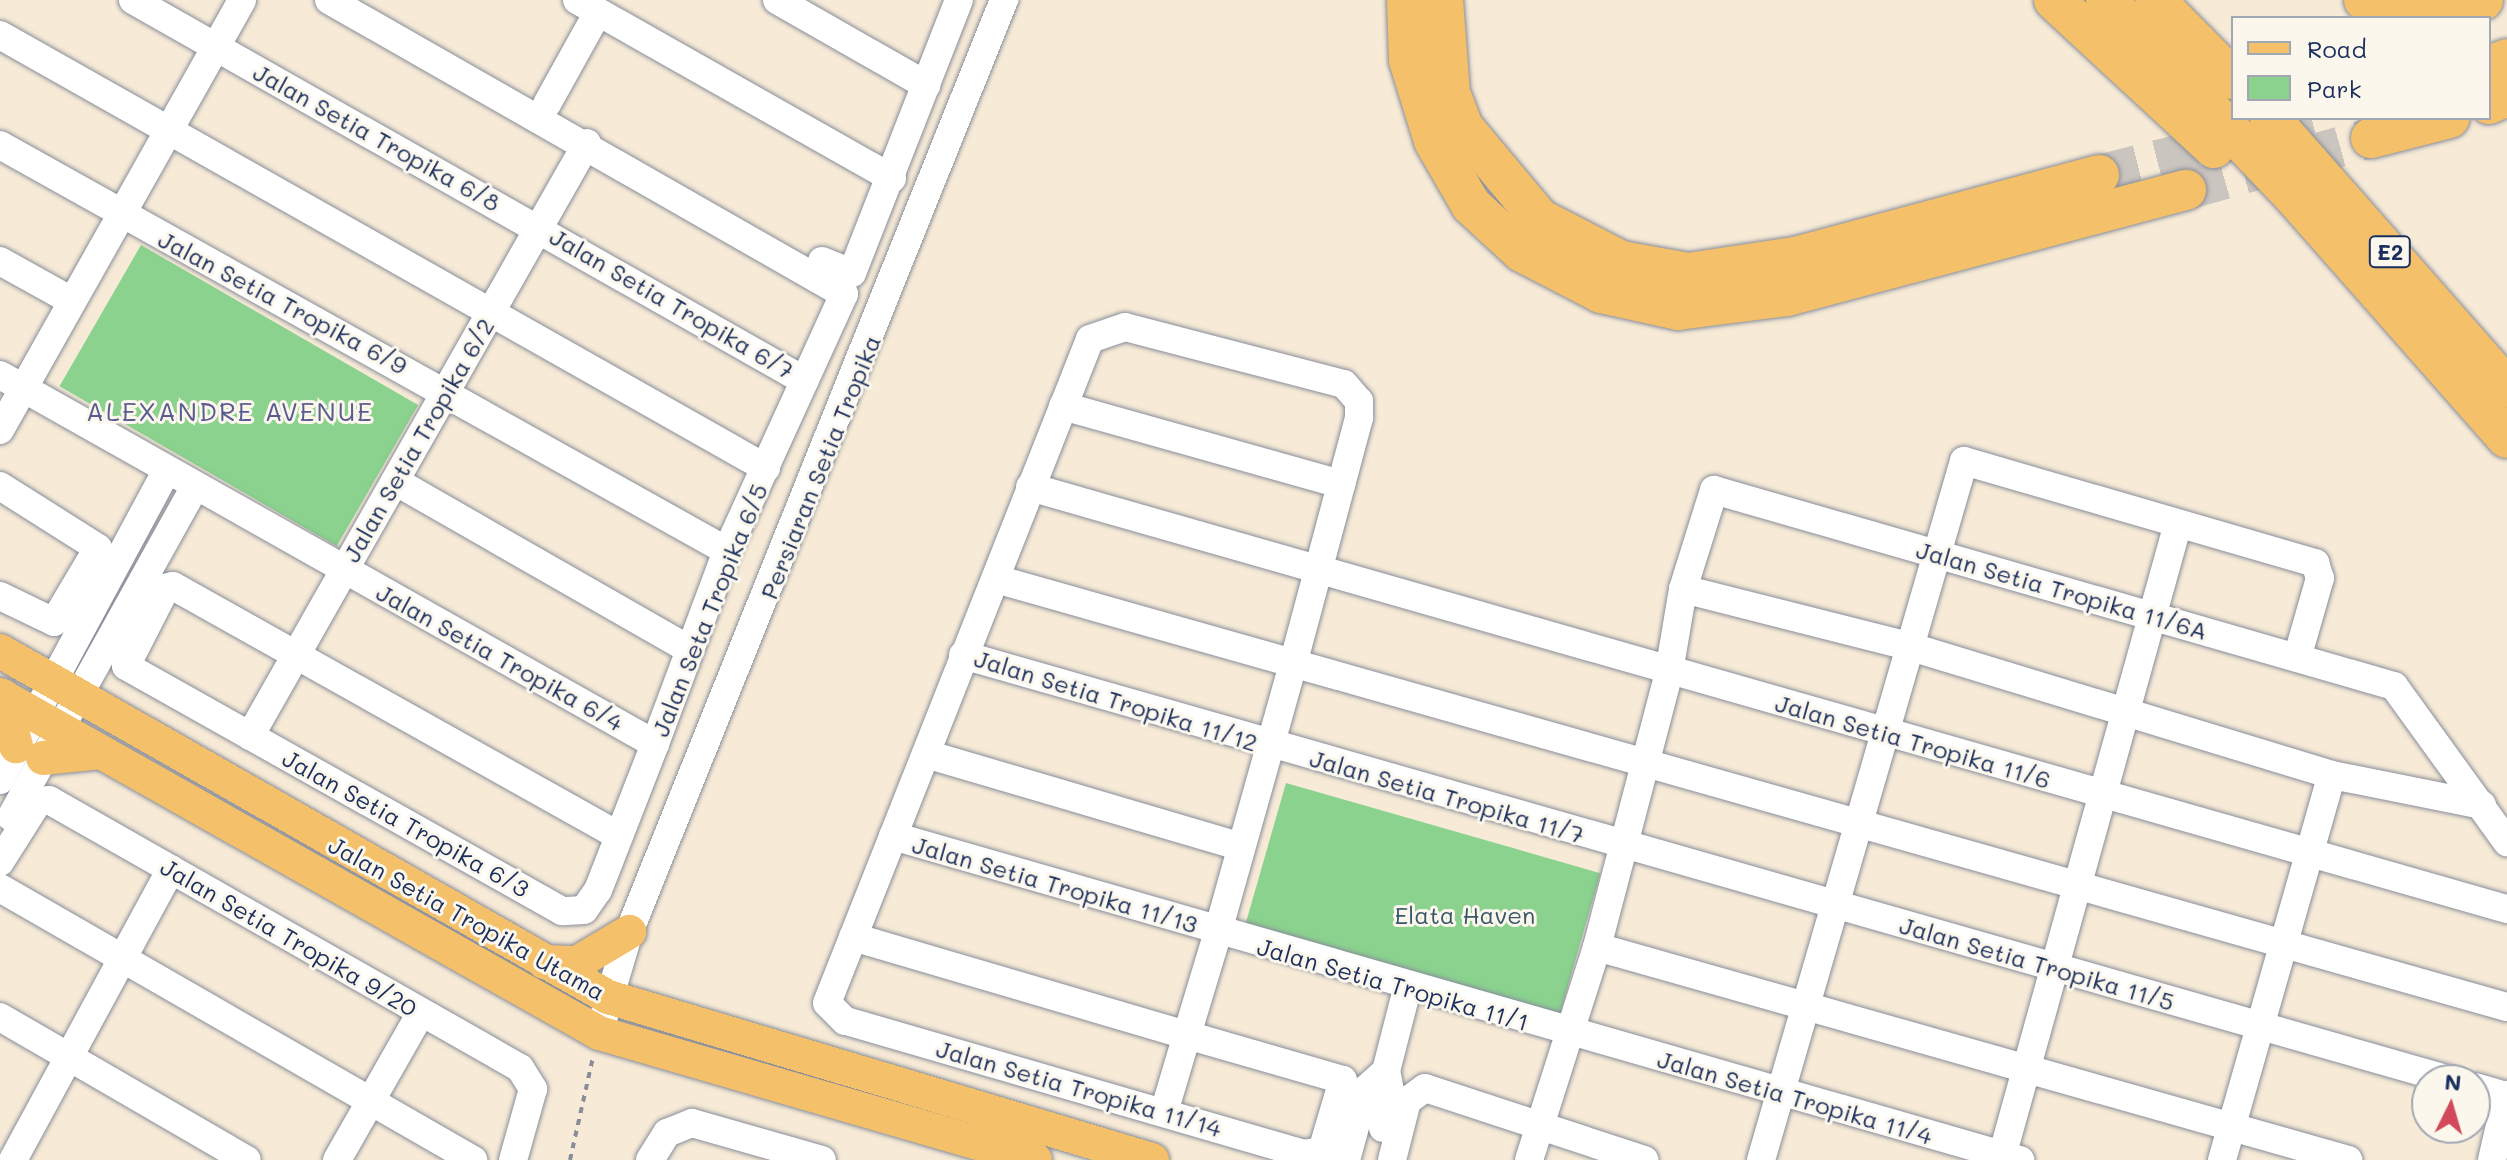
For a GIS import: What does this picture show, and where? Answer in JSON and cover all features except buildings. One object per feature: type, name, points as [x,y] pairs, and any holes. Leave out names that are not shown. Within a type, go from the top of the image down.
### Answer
[{"type":"highway","points":[[1407,0],[1409,60],[1434,141],[1471,205],[1522,252],[1601,293],[1678,310],[1787,296],[2186,190]]},
{"type":"highway","points":[[1443,0],[1450,93],[1463,127],[1540,219],[1621,261],[1688,273],[1795,257],[2099,175]]},
{"type":"highway","points":[[2054,0],[2362,277]]},
{"type":"highway","name":"E2","points":[[2106,0],[2507,438]]},
{"type":"highway","points":[[2155,0],[2231,77]]},
{"type":"highway","points":[[2364,0],[2483,0]]},
{"type":"highway","name":"E2","points":[[2272,120],[2507,388]]},
{"type":"highway","points":[[2371,138],[2442,120]]},
{"type":"main road","name":"Jalan Setia Tropika Utama","points":[[0,651],[608,997],[1152,1160]]},
{"type":"main road","name":"Jalan Setia Tropika Utama","points":[[25,723],[102,752],[599,1033],[1035,1160]]},
{"type":"main road","points":[[544,962],[577,963],[629,932]]},
{"type":"street","name":"Jalan Setia Tropika 6/8","points":[[133,0],[539,226]]},
{"type":"street","points":[[0,430],[12,382],[72,301],[242,0]]},
{"type":"street","points":[[329,0],[587,143],[849,278]]},
{"type":"street","points":[[364,0],[849,278]]},
{"type":"street","points":[[777,0],[926,85]]},
{"type":"street","name":"Jalan Seta Tropika 6/5","points":[[562,911],[584,910],[593,900],[727,551],[805,381],[892,178],[959,0]]},
{"type":"street","name":"Persiaran Setia Tropika","points":[[599,1033],[629,932],[1004,0]]},
{"type":"street","points":[[547,104],[591,5],[892,178]]},
{"type":"street","points":[[0,35],[492,309],[766,468]]},
{"type":"street","name":"Jalan Setia Tropika 6/2","points":[[250,736],[587,143]]},
{"type":"street","name":"Jalan Setia Tropika 6/9","points":[[0,145],[446,390],[727,551]]},
{"type":"street","name":"Jalan Setia Tropika 6/7","points":[[539,226],[805,381]]},
{"type":"street","points":[[0,261],[72,301]]},
{"type":"street","points":[[1164,1112],[1218,932],[1292,668],[1359,418],[1359,401],[1344,384],[1125,327],[1090,339],[853,937],[1187,1035]]},
{"type":"street","name":"Jalan Setia Tropika 6/4","points":[[12,382],[655,744]]},
{"type":"street","points":[[1063,406],[1341,484]]},
{"type":"street","points":[[1761,1160],[1961,465],[1970,460],[2177,527],[2315,563],[2320,578],[2297,658]]},
{"type":"street","points":[[62,686],[96,594],[167,470]]},
{"type":"street","points":[[395,481],[690,650]]},
{"type":"street","points":[[0,486],[97,543],[54,622],[0,596]]},
{"type":"street","points":[[0,837],[9,784],[25,723],[62,686],[122,610],[195,486]]},
{"type":"street","name":"Jalan Setia Tropika 11/6","points":[[1030,487],[1318,573],[2507,909]]},
{"type":"street","name":"Jalan Setia Tropika 11/6A","points":[[1683,589],[1708,496],[1731,490],[1936,554],[2394,686],[2482,805]]},
{"type":"street","points":[[2008,1158],[2050,967],[2125,713],[2148,616],[2177,527]]},
{"type":"street","points":[[996,579],[1292,668],[1646,761],[2507,1007]]},
{"type":"street","name":"Jalan Setia Tropika 6/3","points":[[295,656],[169,585],[126,666],[562,911]]},
{"type":"street","points":[[1529,1160],[1597,947],[1624,847],[1669,672],[1683,589],[1908,646],[2332,775],[2482,805],[2507,842]]},
{"type":"street","points":[[96,594],[122,610]]},
{"type":"street","name":"Jalan Setia Tropika 11/12","points":[[963,655],[1269,746]]},
{"type":"street","points":[[295,656],[619,836]]},
{"type":"street","name":"Jalan Setia Tropika 11/7","points":[[1269,746],[1624,847]]},
{"type":"street","points":[[926,754],[1241,847]]},
{"type":"street","points":[[2222,1160],[2332,775]]},
{"type":"street","name":"Jalan Setia Tropika 9/20","points":[[0,862],[38,802],[59,805],[520,1068],[533,1089],[513,1160]]},
{"type":"street","name":"Jalan Setia Tropika 11/13","points":[[893,836],[1218,932]]},
{"type":"street","name":"Jalan Setia Tropika 11/5","points":[[1624,847],[2411,1069]]},
{"type":"street","points":[[12,1156],[171,869]]},
{"type":"street","points":[[0,888],[473,1160]]},
{"type":"street","name":"Jalan Setia Tropika 11/1","points":[[1218,932],[1569,1035]]},
{"type":"street","name":"Jalan Setia Tropika 11/14","points":[[853,937],[827,1003],[845,1021],[1314,1155],[1322,1151],[1346,1083],[1187,1035]]},
{"type":"street","points":[[1597,947],[2348,1160]]},
{"type":"street","points":[[1375,1147],[1391,1096],[1386,1071],[1407,989]]},
{"type":"street","points":[[337,1160],[421,1013]]},
{"type":"street","points":[[0,1017],[247,1160]]},
{"type":"street","name":"Jalan Setia Tropika 11/4","points":[[1569,1035],[1781,1091],[2008,1158]]},
{"type":"street","points":[[1346,1160],[1375,1147],[1413,1092],[1425,1088],[1644,1160]]},
{"type":"street","points":[[2492,1160],[2507,1096]]},
{"type":"street","points":[[651,1157],[667,1133],[692,1123],[822,1160]]},
{"type":"path","points":[[570,1160],[599,1033]]},
{"type":"green space","name":"ALEXANDRE AVENUE","points":[[141,245],[418,405],[337,546],[60,386]]},
{"type":"green space","name":"Elata Haven","points":[[1286,783],[1600,873],[1558,1020],[1244,930]]},
{"type":"tunnel","points":[[2099,175],[2314,120]]},
{"type":"tunnel","points":[[2186,190],[2371,138]]},
{"type":"district","name":"ALEXANDRE AVENUE","points":[[230,412]]}]
